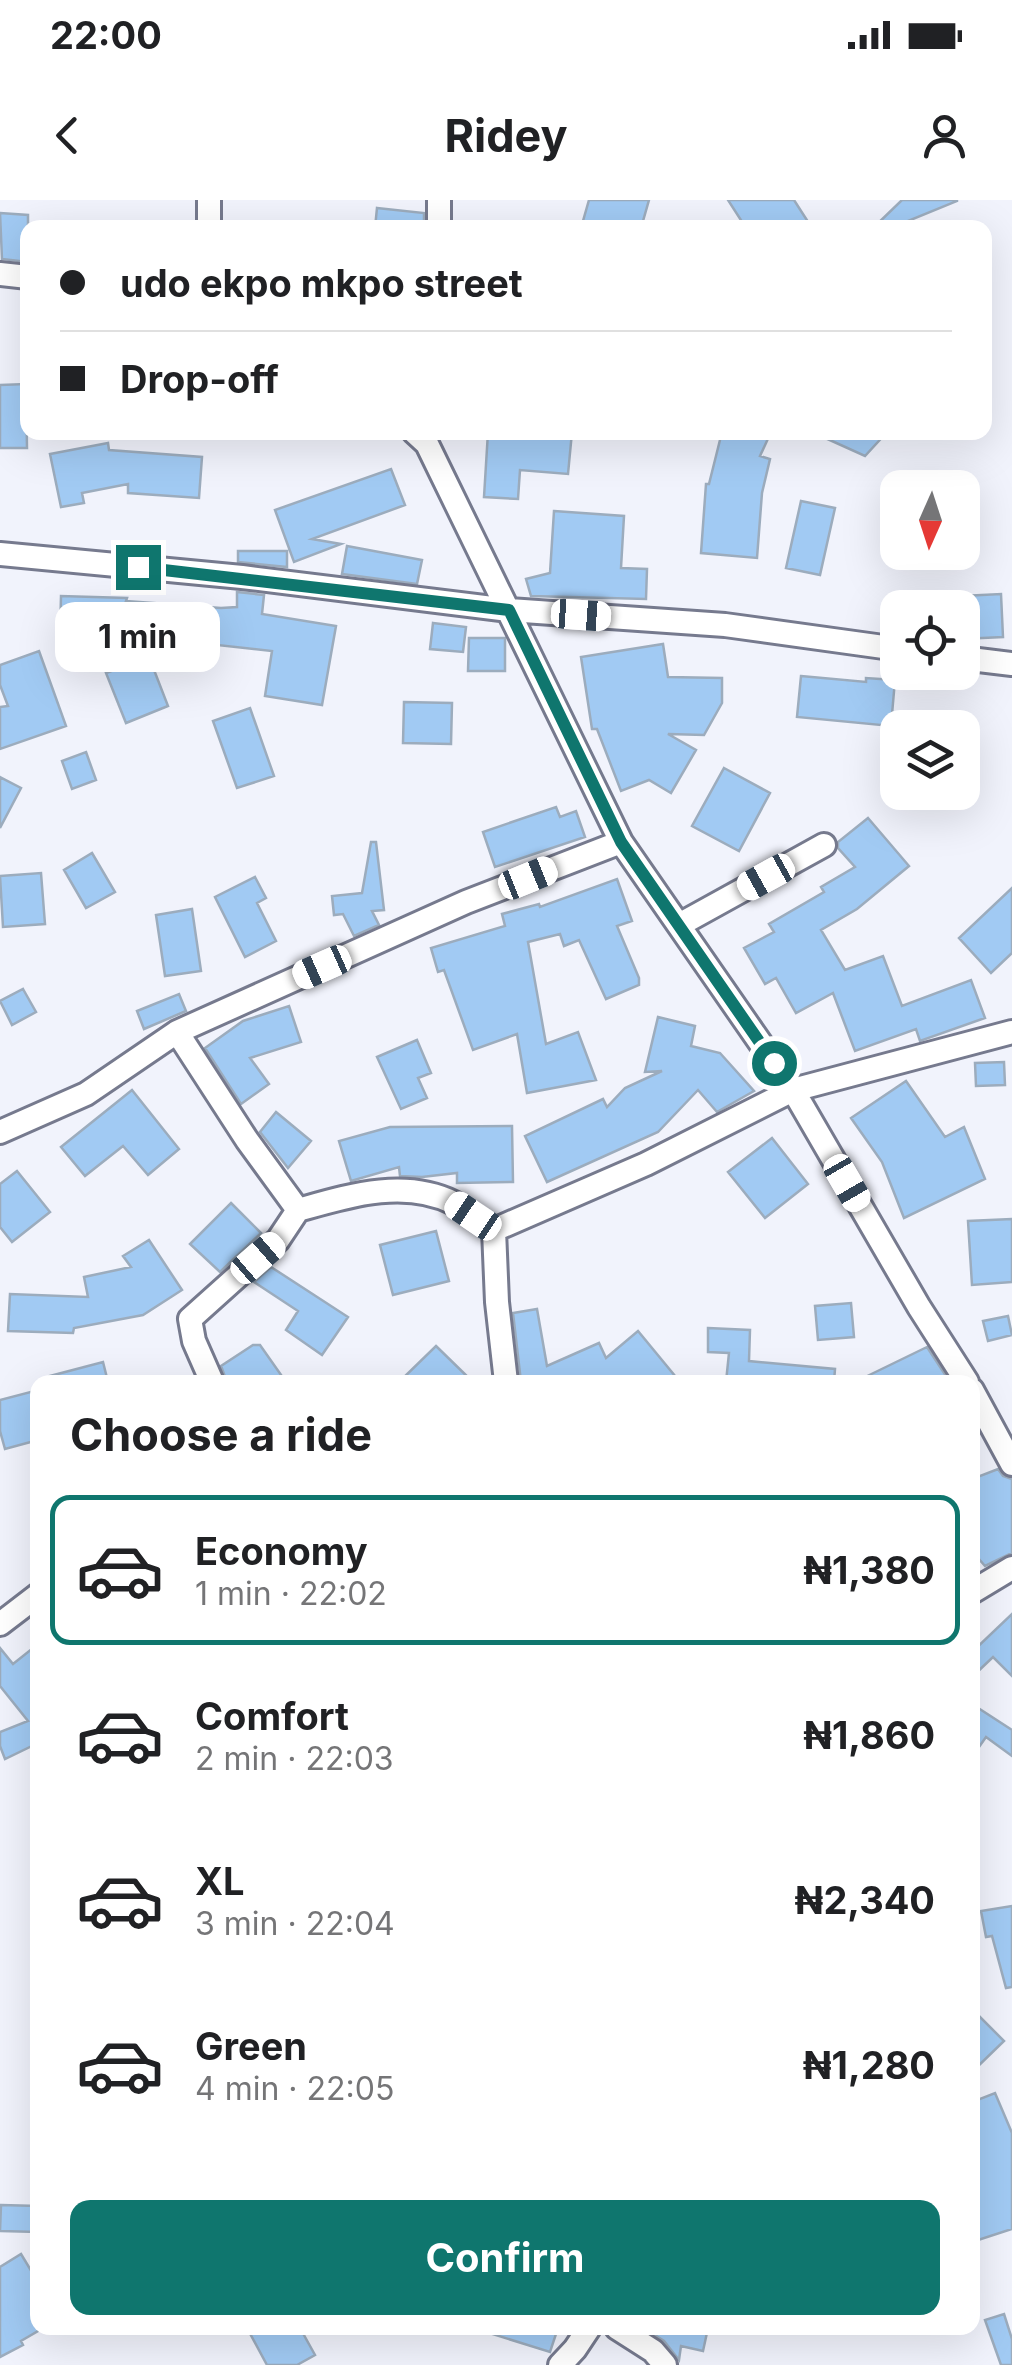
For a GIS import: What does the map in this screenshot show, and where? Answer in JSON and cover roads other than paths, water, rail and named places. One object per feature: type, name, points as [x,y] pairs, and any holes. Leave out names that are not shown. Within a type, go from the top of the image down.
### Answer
[{"type":"street","points":[[425,440],[621,842],[793,1090],[963,1375]]},
{"type":"street","points":[[0,554],[242,577],[509,610],[725,625],[880,647]]},
{"type":"street","points":[[980,660],[1012,664]]},
{"type":"street","points":[[0,1132],[86,1094],[177,1032],[466,902],[621,842]]},
{"type":"street","points":[[678,925],[824,845]]},
{"type":"street","points":[[177,1032],[298,1210]]},
{"type":"street","points":[[494,1230],[646,1164],[793,1090],[1012,1032]]},
{"type":"street","points":[[209,1375],[194,1341],[190,1319],[278,1240],[298,1210],[348,1196],[398,1189],[452,1202],[494,1230]]},
{"type":"street","points":[[494,1230],[505,1375]]},
{"type":"street","points":[[980,1405],[1012,1464]]},
{"type":"street","points":[[980,1587],[1012,1568]]},
{"type":"street","points":[[0,1624],[30,1601]]},
{"type":"street","points":[[560,2365],[584,2335]]},
{"type":"street","points":[[628,2335],[665,2365]]}]
